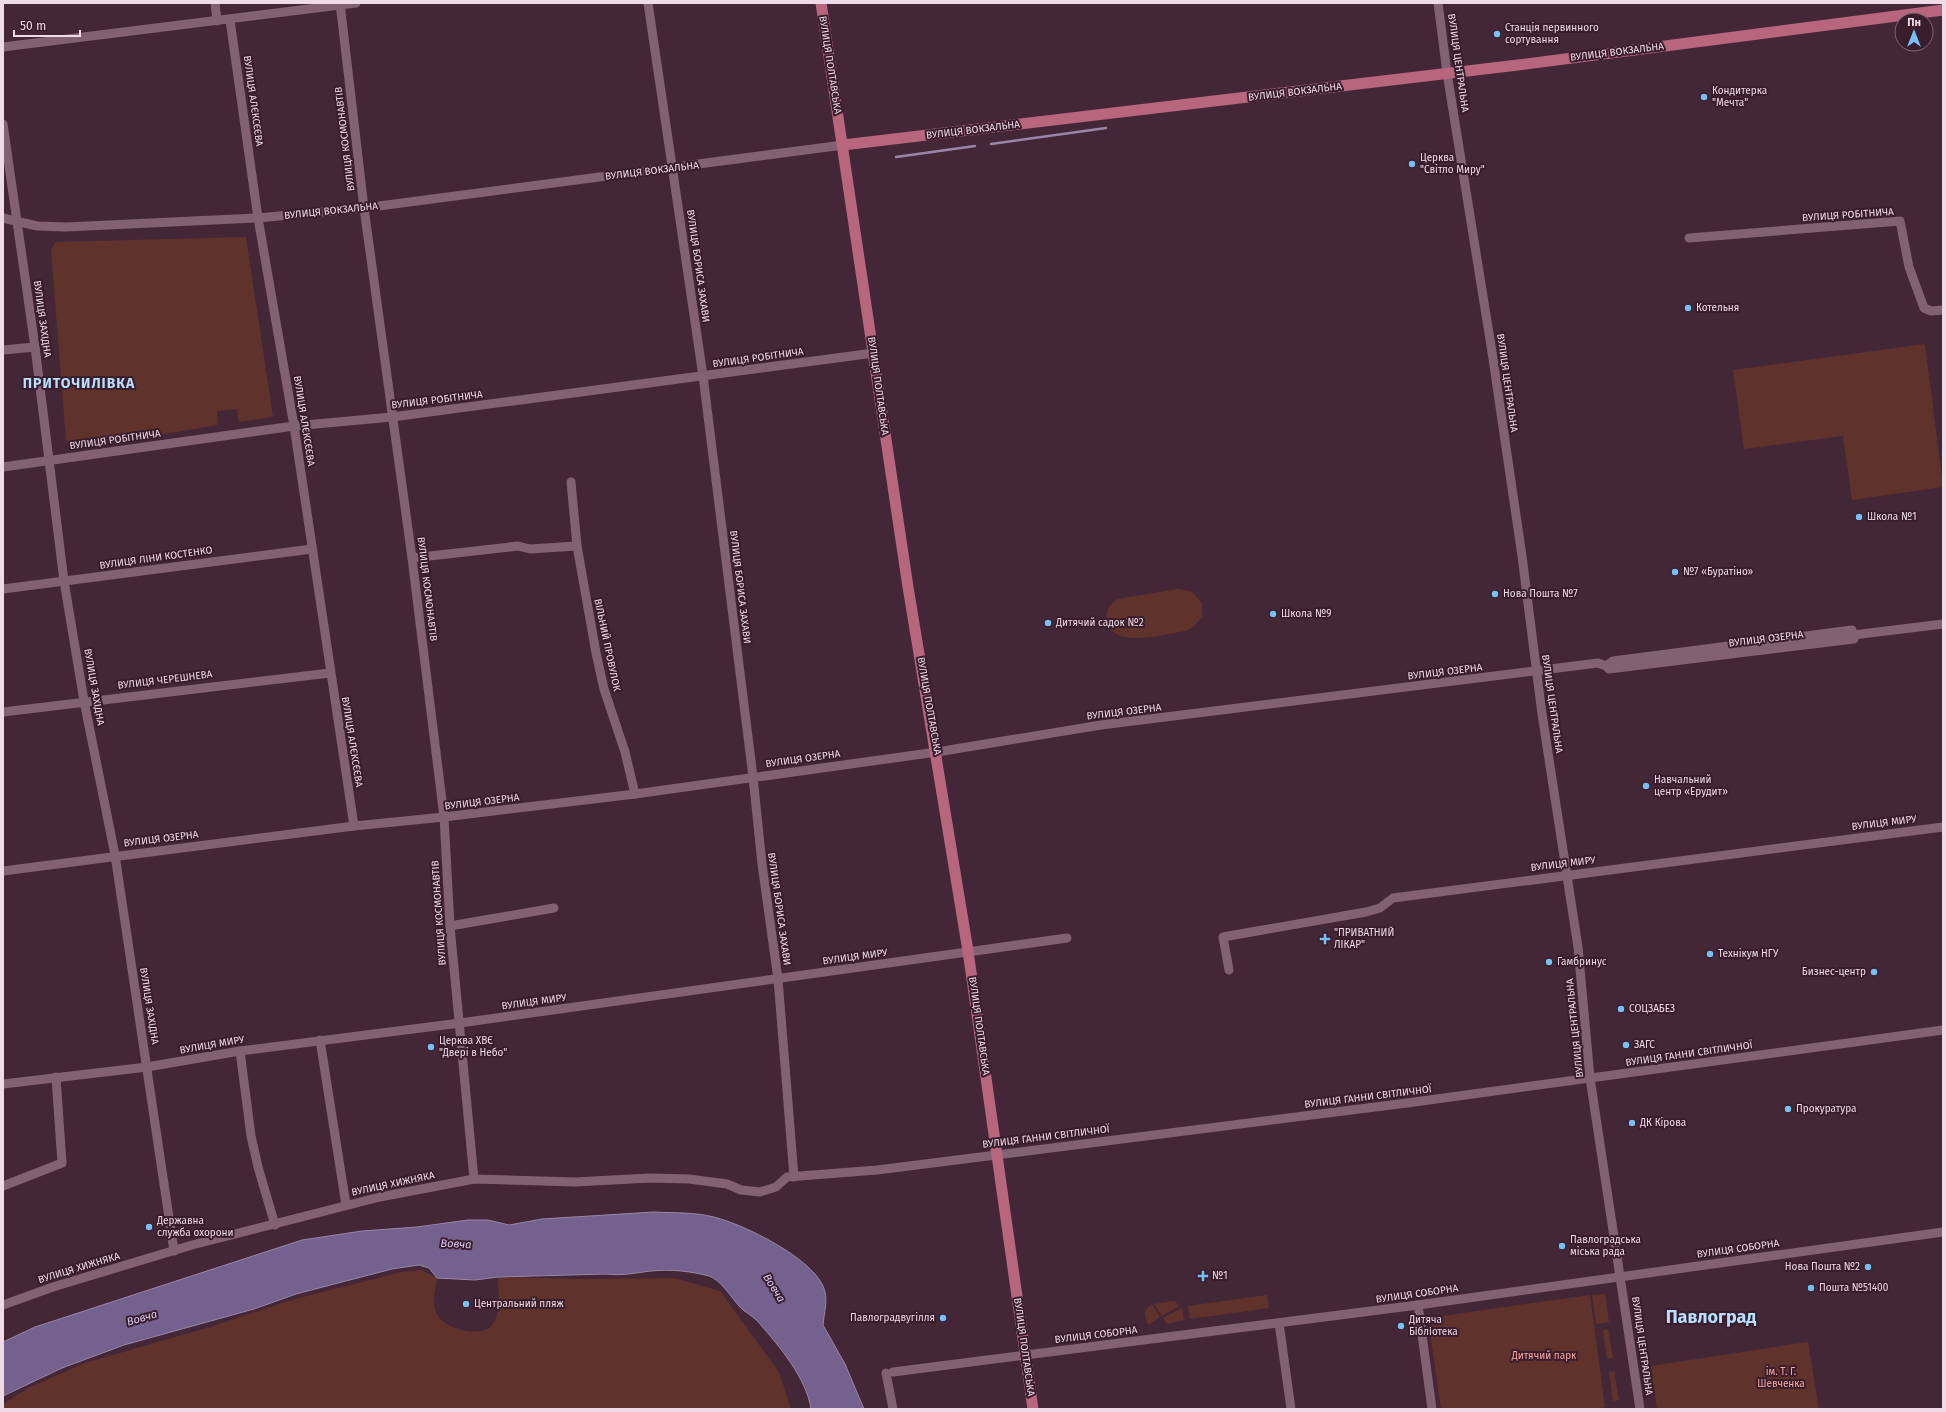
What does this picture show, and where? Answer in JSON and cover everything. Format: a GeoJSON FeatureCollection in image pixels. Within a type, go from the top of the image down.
{"type":"FeatureCollection","features":[{"type":"Feature","properties":{"kind":"main road","name":"ВУЛИЦЯ ПОЛТАВСЬКА"},"geometry":{"type":"LineString","coordinates":[[821,3],[908,587],[968,951],[1033,1409]]}},
{"type":"Feature","properties":{"kind":"main road","name":"ВУЛИЦЯ ВОКЗАЛЬНА"},"geometry":{"type":"LineString","coordinates":[[843,145],[1447,73],[1943,10]]}},
{"type":"Feature","properties":{"kind":"street"},"geometry":{"type":"LineString","coordinates":[[215,3],[218,21]]}},
{"type":"Feature","properties":{"kind":"street"},"geometry":{"type":"LineString","coordinates":[[3,47],[230,20],[356,3]]}},
{"type":"Feature","properties":{"kind":"street","name":"ВУЛИЦЯ БОРИСА ЗАХАВИ"},"geometry":{"type":"LineString","coordinates":[[648,3],[703,376],[753,777],[762,864],[778,979],[794,1176]]}},
{"type":"Feature","properties":{"kind":"street","name":"ВУЛИЦЯ ЦЕНТРАЛЬНА"},"geometry":{"type":"LineString","coordinates":[[1438,3],[1447,73],[1492,352],[1537,672],[1578,946],[1590,1078],[1640,1409]]}},
{"type":"Feature","properties":{"kind":"street","name":"ВУЛИЦЯ КОСМОНАВТІВ"},"geometry":{"type":"LineString","coordinates":[[340,4],[364,208],[412,558],[444,818],[450,926],[474,1179]]}},
{"type":"Feature","properties":{"kind":"street","name":"ВУЛИЦЯ АЛЄКСЄЄВА"},"geometry":{"type":"LineString","coordinates":[[230,20],[258,218],[294,426],[354,826]]}},
{"type":"Feature","properties":{"kind":"street","name":"ВУЛИЦЯ ЗАХІДНА"},"geometry":{"type":"LineString","coordinates":[[3,124],[35,347],[64,581],[84,701],[114,856],[174,1251]]}},
{"type":"Feature","properties":{"kind":"street","name":"ВУЛИЦЯ ВОКЗАЛЬНА"},"geometry":{"type":"LineString","coordinates":[[3,218],[18,222],[66,227],[258,218],[364,208],[843,145]]}},
{"type":"Feature","properties":{"kind":"street","name":"ВУЛИЦЯ РОБІТНИЧА"},"geometry":{"type":"LineString","coordinates":[[1689,238],[1900,221],[1909,267],[1924,308],[1932,311],[1943,310]]}},
{"type":"Feature","properties":{"kind":"street"},"geometry":{"type":"LineString","coordinates":[[3,350],[35,347]]}},
{"type":"Feature","properties":{"kind":"street","name":"ВУЛИЦЯ РОБІТНИЧА"},"geometry":{"type":"LineString","coordinates":[[3,467],[294,426],[392,417],[874,353]]}},
{"type":"Feature","properties":{"kind":"street","name":"ВІЛЬНИЙ ПРОВУЛОК"},"geometry":{"type":"LineString","coordinates":[[571,482],[577,546],[596,653],[604,688],[625,752],[635,794]]}},
{"type":"Feature","properties":{"kind":"street"},"geometry":{"type":"LineString","coordinates":[[412,558],[518,546],[530,548],[577,546]]}},
{"type":"Feature","properties":{"kind":"street","name":"ВУЛИЦЯ ЛІНИ КОСТЕНКО"},"geometry":{"type":"LineString","coordinates":[[3,589],[312,548]]}},
{"type":"Feature","properties":{"kind":"street","name":"ВУЛИЦЯ ОЗЕРНА"},"geometry":{"type":"LineString","coordinates":[[3,871],[354,826],[444,818],[635,794],[936,752],[1101,725],[1537,672],[1598,663],[1608,667],[1613,661],[1852,630],[1853,635],[1943,624]]}},
{"type":"Feature","properties":{"kind":"street","name":"ВУЛИЦЯ ЧЕРЕШНЕВА"},"geometry":{"type":"LineString","coordinates":[[3,712],[84,701],[330,673]]}},
{"type":"Feature","properties":{"kind":"street","name":"ВУЛИЦЯ МИРУ"},"geometry":{"type":"LineString","coordinates":[[1229,970],[1224,937],[1366,912],[1380,908],[1393,898],[1567,874],[1943,827]]}},
{"type":"Feature","properties":{"kind":"street"},"geometry":{"type":"LineString","coordinates":[[450,926],[554,908]]}},
{"type":"Feature","properties":{"kind":"street","name":"ВУЛИЦЯ МИРУ"},"geometry":{"type":"LineString","coordinates":[[3,1084],[147,1067],[240,1051],[460,1023],[1067,938]]}},
{"type":"Feature","properties":{"kind":"street","name":"ВУЛИЦЯ ГАННИ СВІТЛИЧНОЇ"},"geometry":{"type":"LineString","coordinates":[[794,1176],[877,1170],[1590,1078],[1943,1030]]}},
{"type":"Feature","properties":{"kind":"street"},"geometry":{"type":"LineString","coordinates":[[320,1040],[346,1205]]}},
{"type":"Feature","properties":{"kind":"street"},"geometry":{"type":"LineString","coordinates":[[240,1051],[251,1136],[275,1225]]}},
{"type":"Feature","properties":{"kind":"street"},"geometry":{"type":"LineString","coordinates":[[3,1186],[62,1163],[56,1077]]}},
{"type":"Feature","properties":{"kind":"street","name":"ВУЛИЦЯ ХИЖНЯКА"},"geometry":{"type":"LineString","coordinates":[[3,1305],[46,1290],[174,1251],[346,1205],[474,1179],[575,1182],[650,1178],[689,1179],[727,1184],[741,1190],[760,1192],[776,1187],[787,1177],[794,1176]]}},
{"type":"Feature","properties":{"kind":"street","name":"ВУЛИЦЯ СОБОРНА"},"geometry":{"type":"LineString","coordinates":[[893,1409],[890,1372],[1418,1306],[1621,1276],[1943,1232]]}},
{"type":"Feature","properties":{"kind":"street"},"geometry":{"type":"LineString","coordinates":[[1418,1306],[1432,1409]]}},
{"type":"Feature","properties":{"kind":"street"},"geometry":{"type":"LineString","coordinates":[[1279,1323],[1291,1409]]}},
{"type":"Feature","properties":{"kind":"green space"},"geometry":{"type":"Polygon","coordinates":[[[246,237],[273,417],[239,422],[237,409],[217,411],[218,425],[76,449],[66,440],[51,250],[56,242],[246,237]]]}},
{"type":"Feature","properties":{"kind":"green space"},"geometry":{"type":"Polygon","coordinates":[[[1925,344],[1943,487],[1852,500],[1843,436],[1744,449],[1733,370],[1925,344]]]}},
{"type":"Feature","properties":{"kind":"green space"},"geometry":{"type":"Polygon","coordinates":[[[1178,589],[1192,592],[1202,603],[1202,617],[1192,628],[1185,631],[1140,638],[1118,635],[1111,629],[1107,620],[1107,611],[1110,605],[1117,599],[1178,589]]]}},
{"type":"Feature","properties":{"kind":"green space"},"geometry":{"type":"Polygon","coordinates":[[[421,1270],[437,1278],[434,1302],[438,1316],[449,1325],[458,1329],[475,1332],[483,1331],[490,1327],[494,1322],[498,1311],[499,1300],[498,1277],[584,1279],[674,1278],[720,1291],[779,1372],[791,1409],[3,1409],[3,1404],[30,1387],[85,1363],[210,1327],[295,1299],[402,1272],[421,1270]]]}},
{"type":"Feature","properties":{"kind":"green space"},"geometry":{"type":"Polygon","coordinates":[[[1605,1294],[1609,1322],[1596,1324],[1592,1295],[1605,1294]]]}},
{"type":"Feature","properties":{"kind":"green space"},"geometry":{"type":"Polygon","coordinates":[[[1267,1295],[1269,1308],[1190,1319],[1188,1306],[1267,1295]]]}},
{"type":"Feature","properties":{"kind":"green space","name":"Дитячий парк"},"geometry":{"type":"Polygon","coordinates":[[[1590,1295],[1605,1407],[1594,1409],[1441,1409],[1428,1318],[1590,1295]]]}},
{"type":"Feature","properties":{"kind":"green space"},"geometry":{"type":"Polygon","coordinates":[[[1175,1301],[1179,1306],[1162,1316],[1154,1304],[1175,1301]]]}},
{"type":"Feature","properties":{"kind":"green space"},"geometry":{"type":"Polygon","coordinates":[[[1152,1304],[1160,1317],[1148,1325],[1145,1313],[1147,1308],[1152,1304]]]}},
{"type":"Feature","properties":{"kind":"green space"},"geometry":{"type":"Polygon","coordinates":[[[1182,1308],[1184,1320],[1167,1324],[1163,1318],[1182,1308]]]}},
{"type":"Feature","properties":{"kind":"green space"},"geometry":{"type":"Polygon","coordinates":[[[1608,1329],[1613,1358],[1607,1359],[1603,1330],[1608,1329]]]}},
{"type":"Feature","properties":{"kind":"green space","name":"ім. Т. Г. Шевченка"},"geometry":{"type":"Polygon","coordinates":[[[1808,1342],[1819,1409],[1657,1409],[1651,1366],[1808,1342]]]}},
{"type":"Feature","properties":{"kind":"green space"},"geometry":{"type":"Polygon","coordinates":[[[1614,1371],[1619,1400],[1613,1401],[1609,1372],[1614,1371]]]}},
{"type":"Feature","properties":{"kind":"water","name":"Вовча"},"geometry":{"type":"Polygon","coordinates":[[[653,1212],[699,1214],[727,1221],[759,1235],[805,1264],[816,1275],[823,1286],[826,1296],[826,1306],[823,1325],[845,1364],[864,1409],[811,1409],[804,1386],[791,1364],[775,1342],[758,1321],[741,1308],[718,1281],[709,1276],[665,1270],[612,1275],[498,1277],[475,1280],[437,1278],[429,1268],[419,1265],[392,1269],[296,1294],[254,1309],[124,1345],[62,1368],[3,1396],[3,1342],[35,1327],[302,1240],[362,1231],[417,1227],[468,1220],[488,1220],[509,1225],[542,1219],[653,1212]]]}},
{"type":"Feature","properties":{"kind":"waterway"},"geometry":{"type":"LineString","coordinates":[[991,144],[1106,128]]}},
{"type":"Feature","properties":{"kind":"waterway"},"geometry":{"type":"LineString","coordinates":[[896,157],[975,146]]}},
{"type":"Feature","properties":{"kind":"place","name":"Станція первинного сортування"},"geometry":{"type":"Point","coordinates":[1497,34]}},
{"type":"Feature","properties":{"kind":"place","name":"Кондитерка \"Мечта\""},"geometry":{"type":"Point","coordinates":[1704,97]}},
{"type":"Feature","properties":{"kind":"place","name":"Церква \"Світло Миру\""},"geometry":{"type":"Point","coordinates":[1412,164]}},
{"type":"Feature","properties":{"kind":"place","name":"Котельня"},"geometry":{"type":"Point","coordinates":[1688,308]}},
{"type":"Feature","properties":{"kind":"place","name":"Школа №1"},"geometry":{"type":"Point","coordinates":[1859,517]}},
{"type":"Feature","properties":{"kind":"place","name":"№7 «Буратіно»"},"geometry":{"type":"Point","coordinates":[1675,572]}},
{"type":"Feature","properties":{"kind":"place","name":"Нова Пошта №7"},"geometry":{"type":"Point","coordinates":[1495,594]}},
{"type":"Feature","properties":{"kind":"place","name":"Школа №9"},"geometry":{"type":"Point","coordinates":[1273,614]}},
{"type":"Feature","properties":{"kind":"place","name":"Дитячий садок №2"},"geometry":{"type":"Point","coordinates":[1048,623]}},
{"type":"Feature","properties":{"kind":"place","name":"Навчальний центр «Ерудит»"},"geometry":{"type":"Point","coordinates":[1646,786]}},
{"type":"Feature","properties":{"kind":"place","name":"\"ПРИВАТНИЙ ЛІКАР\""},"geometry":{"type":"Point","coordinates":[1325,939]}},
{"type":"Feature","properties":{"kind":"place","name":"Технікум НГУ"},"geometry":{"type":"Point","coordinates":[1710,954]}},
{"type":"Feature","properties":{"kind":"place","name":"Гамбринус"},"geometry":{"type":"Point","coordinates":[1549,962]}},
{"type":"Feature","properties":{"kind":"place","name":"Бизнес-центр"},"geometry":{"type":"Point","coordinates":[1874,972]}},
{"type":"Feature","properties":{"kind":"place","name":"СОЦЗАБЕЗ"},"geometry":{"type":"Point","coordinates":[1621,1009]}},
{"type":"Feature","properties":{"kind":"place","name":"ЗАГС"},"geometry":{"type":"Point","coordinates":[1626,1045]}},
{"type":"Feature","properties":{"kind":"place","name":"Церква ХВЄ \"Двері в Небо\""},"geometry":{"type":"Point","coordinates":[431,1047]}},
{"type":"Feature","properties":{"kind":"place","name":"Прокуратура"},"geometry":{"type":"Point","coordinates":[1788,1109]}},
{"type":"Feature","properties":{"kind":"place","name":"ДК Кірова"},"geometry":{"type":"Point","coordinates":[1632,1123]}},
{"type":"Feature","properties":{"kind":"place","name":"Державна служба охорони"},"geometry":{"type":"Point","coordinates":[149,1227]}},
{"type":"Feature","properties":{"kind":"place","name":"Павлоградська міська рада"},"geometry":{"type":"Point","coordinates":[1562,1246]}},
{"type":"Feature","properties":{"kind":"place","name":"Нова Пошта №2"},"geometry":{"type":"Point","coordinates":[1868,1267]}},
{"type":"Feature","properties":{"kind":"place","name":"№1"},"geometry":{"type":"Point","coordinates":[1203,1276]}},
{"type":"Feature","properties":{"kind":"place","name":"Пошта №51400"},"geometry":{"type":"Point","coordinates":[1811,1288]}},
{"type":"Feature","properties":{"kind":"place","name":"Центральний пляж"},"geometry":{"type":"Point","coordinates":[466,1304]}},
{"type":"Feature","properties":{"kind":"place","name":"Павлоградвугілля"},"geometry":{"type":"Point","coordinates":[943,1318]}},
{"type":"Feature","properties":{"kind":"place","name":"Дитяча Бiблiотека"},"geometry":{"type":"Point","coordinates":[1401,1326]}},
{"type":"Feature","properties":{"kind":"district","name":"ПРИТОЧИЛІВКА"},"geometry":{"type":"Point","coordinates":[79,383]}},
{"type":"Feature","properties":{"kind":"district","name":"Павлоград"},"geometry":{"type":"Point","coordinates":[1711,1317]}}]}
